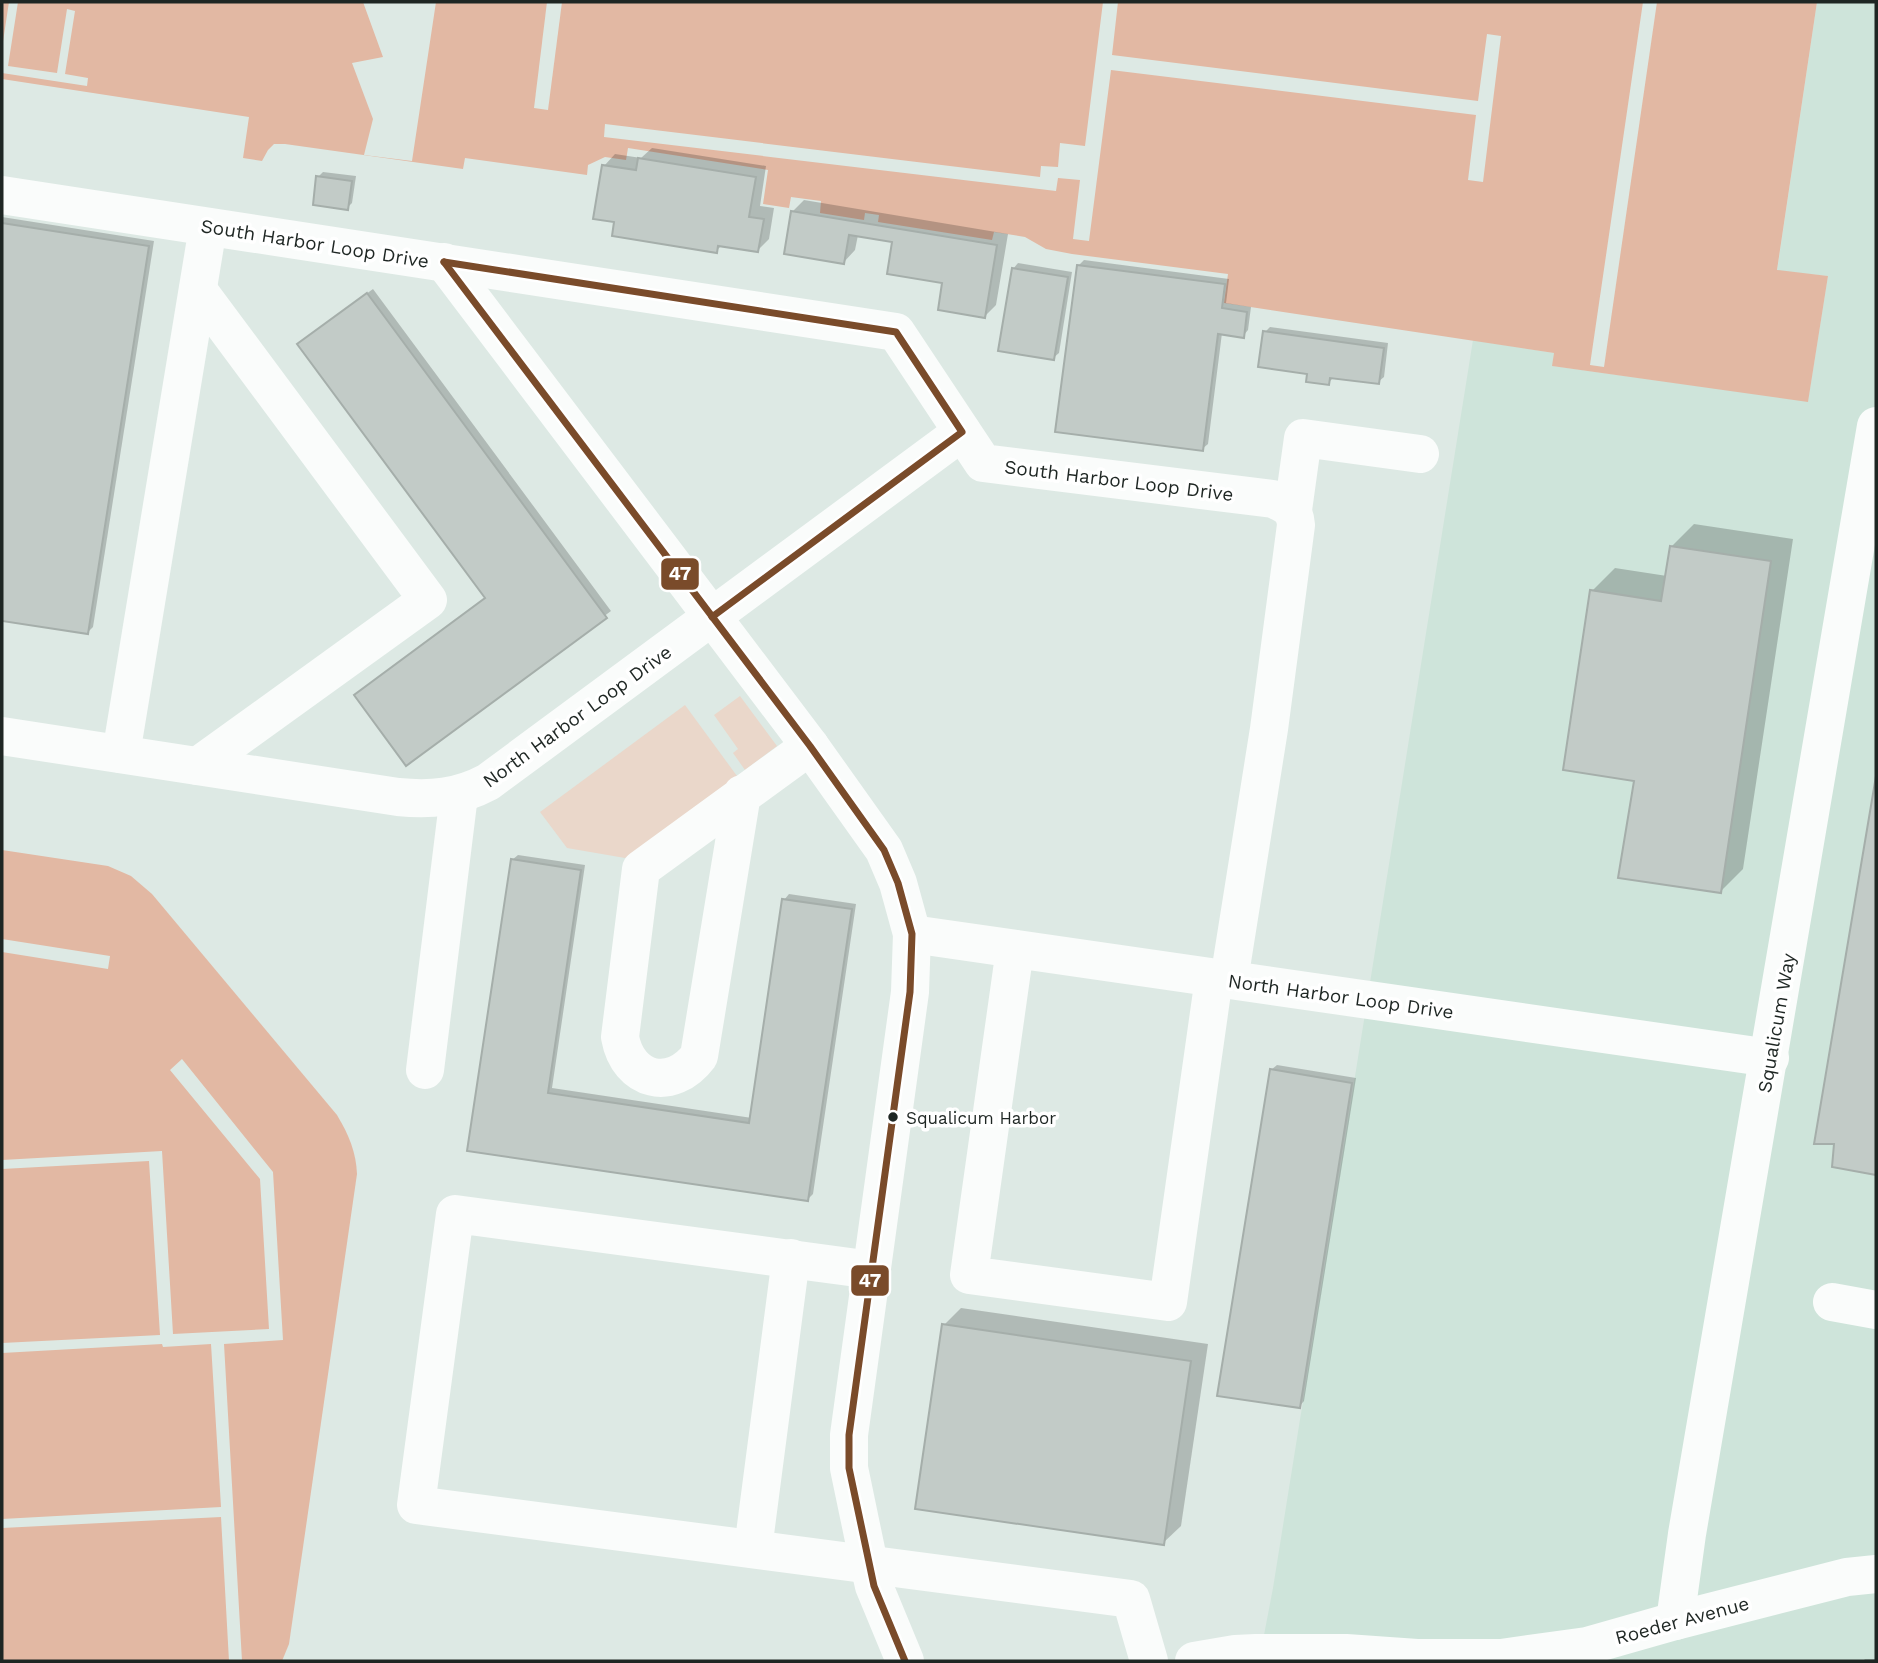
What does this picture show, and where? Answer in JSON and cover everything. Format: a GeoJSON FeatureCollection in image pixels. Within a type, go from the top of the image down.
{"type":"FeatureCollection","features":[{"type":"Feature","properties":{"kind":"street","name":"South Harbor Loop Drive"},"geometry":{"type":"LineString","coordinates":[[2,195],[896,332],[983,463],[1273,499],[1293,510]]}},
{"type":"Feature","properties":{"kind":"street"},"geometry":{"type":"LineString","coordinates":[[121,754],[208,227]]}},
{"type":"Feature","properties":{"kind":"street"},"geometry":{"type":"LineString","coordinates":[[443,262],[810,746],[884,850],[898,883],[912,934],[910,992],[849,1435],[849,1468],[874,1586],[905,1661]]}},
{"type":"Feature","properties":{"kind":"street"},"geometry":{"type":"LineString","coordinates":[[198,290],[428,600],[198,766]]}},
{"type":"Feature","properties":{"kind":"street","name":"Squalicum Way"},"geometry":{"type":"LineString","coordinates":[[1675,1621],[1689,1524],[1876,426]]}},
{"type":"Feature","properties":{"kind":"street","name":"North Harbor Loop Drive"},"geometry":{"type":"LineString","coordinates":[[2,736],[398,797],[424,799],[459,795],[488,782],[962,432]]}},
{"type":"Feature","properties":{"kind":"street"},"geometry":{"type":"LineString","coordinates":[[1015,949],[969,1275],[1168,1302],[1222,979],[1269,729],[1294,538],[1296,518],[1293,510],[1303,438],[1420,454]]}},
{"type":"Feature","properties":{"kind":"street"},"geometry":{"type":"LineString","coordinates":[[742,794],[699,1056],[691,1067],[679,1074],[666,1078],[652,1077],[639,1072],[629,1062],[622,1050],[620,1037],[641,869],[742,794],[810,746]]}},
{"type":"Feature","properties":{"kind":"street"},"geometry":{"type":"LineString","coordinates":[[425,1070],[459,795]]}},
{"type":"Feature","properties":{"kind":"street","name":"North Harbor Loop Drive"},"geometry":{"type":"LineString","coordinates":[[912,934],[1770,1058]]}},
{"type":"Feature","properties":{"kind":"street"},"geometry":{"type":"LineString","coordinates":[[872,1270],[455,1214],[416,1505],[1131,1599],[1149,1661]]}},
{"type":"Feature","properties":{"kind":"street"},"geometry":{"type":"LineString","coordinates":[[753,1549],[791,1258]]}},
{"type":"Feature","properties":{"kind":"street"},"geometry":{"type":"LineString","coordinates":[[1832,1302],[1876,1310]]}},
{"type":"Feature","properties":{"kind":"street","name":"Roeder Avenue"},"geometry":{"type":"LineString","coordinates":[[1194,1661],[1256,1653],[1501,1658],[1587,1646],[1847,1577],[1876,1574]]}},
{"type":"Feature","properties":{"kind":"shaded area"},"geometry":{"type":"Polygon","coordinates":[[[2,2],[1817,2],[1777,270],[1828,276],[1808,402],[1552,366],[1554,353],[1224,303],[1228,274],[1072,254],[1046,249],[1025,237],[994,232],[992,240],[878,222],[879,215],[865,213],[864,220],[820,213],[821,201],[791,197],[789,208],[763,204],[768,170],[628,148],[626,160],[605,157],[588,165],[587,175],[465,158],[463,169],[285,144],[274,144],[262,161],[243,158],[249,117],[2,79],[2,2]]]}},
{"type":"Feature","properties":{"kind":"shaded area"},"geometry":{"type":"Polygon","coordinates":[[[1817,2],[1876,2],[1876,1661],[1259,1661],[1273,1588],[1473,340],[1554,353],[1553,366],[1808,401],[1828,276],[1777,271],[1817,2]]]}},
{"type":"Feature","properties":{"kind":"shaded area"},"geometry":{"type":"Polygon","coordinates":[[[740,696],[777,746],[745,770],[733,753],[738,749],[714,715],[740,696]]]}},
{"type":"Feature","properties":{"kind":"shaded area"},"geometry":{"type":"Polygon","coordinates":[[[685,705],[737,776],[625,858],[567,848],[540,812],[685,705]]]}},
{"type":"Feature","properties":{"kind":"shaded area"},"geometry":{"type":"Polygon","coordinates":[[[2,850],[108,866],[131,876],[152,894],[337,1115],[351,1144],[357,1174],[289,1644],[282,1661],[2,1661],[2,850]]]}},
{"type":"Feature","properties":{"kind":"pier"},"geometry":{"type":"Polygon","coordinates":[[[9,2],[18,2],[8,66],[57,73],[67,9],[75,11],[65,74],[88,78],[87,86],[2,73],[2,48],[9,2]]]}},
{"type":"Feature","properties":{"kind":"pier"},"geometry":{"type":"Polygon","coordinates":[[[363,2],[436,2],[412,161],[364,155],[373,119],[352,63],[383,57],[363,2]]]}},
{"type":"Feature","properties":{"kind":"pier"},"geometry":{"type":"Polygon","coordinates":[[[547,2],[562,2],[548,110],[534,108],[547,2]]]}},
{"type":"Feature","properties":{"kind":"pier"},"geometry":{"type":"Polygon","coordinates":[[[1103,2],[1118,2],[1112,55],[1478,101],[1487,34],[1501,36],[1483,182],[1468,180],[1476,115],[1111,70],[1089,241],[1073,239],[1080,180],[1058,178],[1056,191],[604,137],[605,124],[1040,177],[1041,166],[1058,167],[1060,143],[1085,146],[1103,2]]]}},
{"type":"Feature","properties":{"kind":"pier"},"geometry":{"type":"Polygon","coordinates":[[[1643,2],[1657,2],[1604,367],[1590,365],[1643,2]]]}},
{"type":"Feature","properties":{"kind":"pier"},"geometry":{"type":"Polygon","coordinates":[[[2,939],[110,956],[108,969],[2,952],[2,939]]]}},
{"type":"Feature","properties":{"kind":"pier"},"geometry":{"type":"Polygon","coordinates":[[[182,1059],[273,1172],[283,1340],[224,1344],[242,1661],[229,1661],[221,1517],[2,1528],[2,1519],[221,1507],[211,1344],[163,1347],[162,1344],[2,1353],[2,1343],[160,1335],[149,1161],[2,1169],[2,1160],[162,1151],[173,1334],[269,1329],[260,1179],[170,1070],[182,1059]]]}},
{"type":"Feature","properties":{"kind":"building"},"geometry":{"type":"Polygon","coordinates":[[[638,158],[756,177],[749,217],[764,219],[758,252],[718,246],[717,253],[612,236],[614,222],[593,219],[602,165],[636,170],[638,158]]]}},
{"type":"Feature","properties":{"kind":"building"},"geometry":{"type":"Polygon","coordinates":[[[316,176],[352,181],[348,210],[313,205],[316,176]]]}},
{"type":"Feature","properties":{"kind":"building"},"geometry":{"type":"Polygon","coordinates":[[[791,211],[997,245],[985,318],[938,310],[942,283],[887,274],[892,242],[849,235],[844,264],[784,254],[791,211]]]}},
{"type":"Feature","properties":{"kind":"building"},"geometry":{"type":"Polygon","coordinates":[[[2,223],[149,246],[88,634],[2,621],[2,223]]]}},
{"type":"Feature","properties":{"kind":"building"},"geometry":{"type":"Polygon","coordinates":[[[1077,265],[1225,284],[1222,308],[1247,312],[1244,338],[1218,334],[1203,451],[1055,432],[1077,265]]]}},
{"type":"Feature","properties":{"kind":"building"},"geometry":{"type":"Polygon","coordinates":[[[1012,268],[1068,277],[1054,360],[998,351],[1012,268]]]}},
{"type":"Feature","properties":{"kind":"building"},"geometry":{"type":"Polygon","coordinates":[[[367,293],[607,618],[406,766],[354,695],[485,598],[297,344],[367,293]]]}},
{"type":"Feature","properties":{"kind":"building"},"geometry":{"type":"Polygon","coordinates":[[[1263,331],[1384,348],[1379,384],[1330,378],[1329,385],[1306,382],[1307,374],[1258,367],[1263,331]]]}},
{"type":"Feature","properties":{"kind":"building"},"geometry":{"type":"Polygon","coordinates":[[[1670,546],[1771,561],[1721,893],[1618,878],[1634,781],[1563,770],[1590,590],[1661,601],[1670,546]]]}},
{"type":"Feature","properties":{"kind":"building"},"geometry":{"type":"Polygon","coordinates":[[[1876,776],[1876,1175],[1832,1167],[1834,1144],[1814,1144],[1876,776]]]}},
{"type":"Feature","properties":{"kind":"building"},"geometry":{"type":"Polygon","coordinates":[[[511,859],[581,870],[548,1093],[749,1123],[782,899],[852,909],[808,1201],[467,1151],[511,859]]]}},
{"type":"Feature","properties":{"kind":"building"},"geometry":{"type":"Polygon","coordinates":[[[1270,1069],[1352,1083],[1300,1408],[1217,1396],[1270,1069]]]}},
{"type":"Feature","properties":{"kind":"building"},"geometry":{"type":"Polygon","coordinates":[[[942,1324],[1191,1361],[1164,1545],[915,1509],[942,1324]]]}},
{"type":"Feature","properties":{"kind":"transit line","name":"47"},"geometry":{"type":"LineString","coordinates":[[444,262],[810,746],[884,850],[898,883],[912,934],[910,992],[849,1435],[849,1468],[874,1586],[905,1661]]}},
{"type":"Feature","properties":{"kind":"transit line","name":"47"},"geometry":{"type":"LineString","coordinates":[[444,262],[896,332],[962,432],[712,617]]}},
{"type":"Feature","properties":{"kind":"place","name":"Squalicum Harbor"},"geometry":{"type":"Point","coordinates":[893,1117]}}]}
